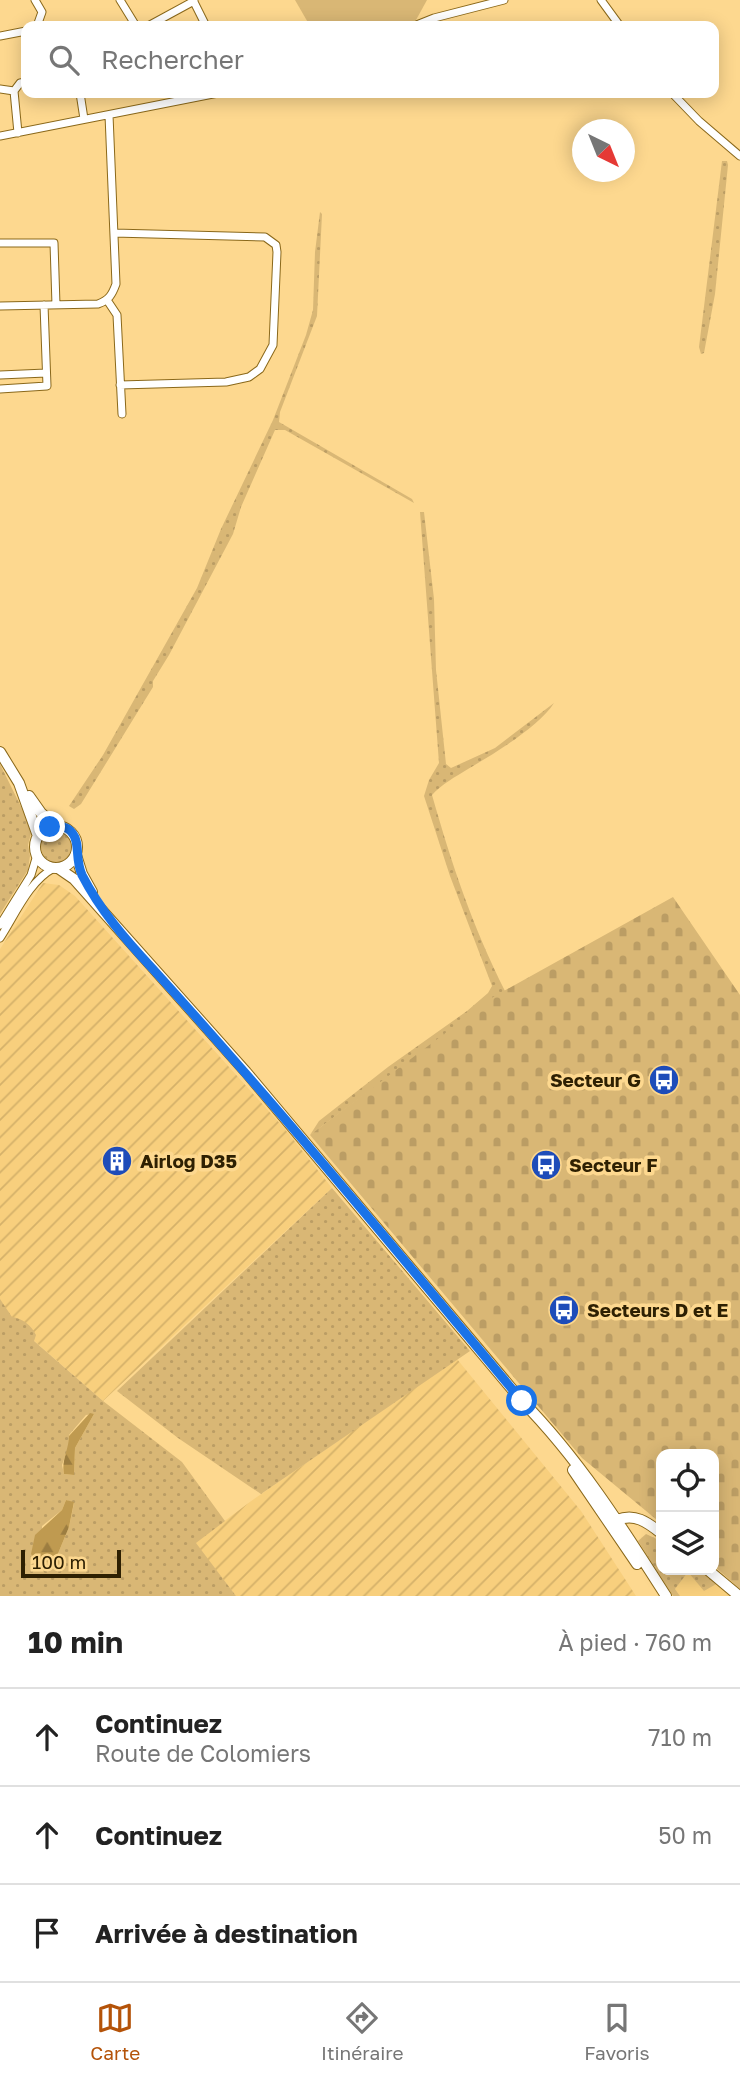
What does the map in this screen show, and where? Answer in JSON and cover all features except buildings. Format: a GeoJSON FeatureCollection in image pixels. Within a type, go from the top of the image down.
{"type":"FeatureCollection","features":[{"type":"Feature","properties":{"kind":"main road"},"geometry":{"type":"LineString","coordinates":[[0,752],[41,813],[55,825],[74,834],[78,848],[76,855],[71,862],[56,868]]}},
{"type":"Feature","properties":{"kind":"main road"},"geometry":{"type":"LineString","coordinates":[[19,783],[38,836]]}},
{"type":"Feature","properties":{"kind":"main road"},"geometry":{"type":"LineString","coordinates":[[55,825],[38,836],[37,855],[46,865],[74,879],[262,1091],[522,1401],[569,1453],[666,1596]]}},
{"type":"Feature","properties":{"kind":"main road"},"geometry":{"type":"LineString","coordinates":[[76,855],[82,874],[110,921]]}},
{"type":"Feature","properties":{"kind":"main road"},"geometry":{"type":"LineString","coordinates":[[618,1526],[635,1517],[656,1530]]}},
{"type":"Feature","properties":{"kind":"main road"},"geometry":{"type":"LineString","coordinates":[[618,1526],[658,1596]]}},
{"type":"Feature","properties":{"kind":"main road"},"geometry":{"type":"LineString","coordinates":[[714,1575],[738,1596]]}},
{"type":"Feature","properties":{"kind":"street"},"geometry":{"type":"LineString","coordinates":[[35,0],[42,12],[39,21]]}},
{"type":"Feature","properties":{"kind":"street"},"geometry":{"type":"LineString","coordinates":[[120,0],[132,21]]}},
{"type":"Feature","properties":{"kind":"street"},"geometry":{"type":"LineString","coordinates":[[426,21],[504,0]]}},
{"type":"Feature","properties":{"kind":"street"},"geometry":{"type":"LineString","coordinates":[[601,0],[616,21]]}},
{"type":"Feature","properties":{"kind":"street"},"geometry":{"type":"LineString","coordinates":[[157,21],[194,1],[204,21]]}},
{"type":"Feature","properties":{"kind":"street"},"geometry":{"type":"LineString","coordinates":[[0,36],[21,32]]}},
{"type":"Feature","properties":{"kind":"street"},"geometry":{"type":"LineString","coordinates":[[18,133],[14,91],[21,83]]}},
{"type":"Feature","properties":{"kind":"street"},"geometry":{"type":"LineString","coordinates":[[0,89],[14,91]]}},
{"type":"Feature","properties":{"kind":"street"},"geometry":{"type":"LineString","coordinates":[[81,98],[84,119]]}},
{"type":"Feature","properties":{"kind":"street"},"geometry":{"type":"LineString","coordinates":[[1,134],[18,133],[109,114],[170,98]]}},
{"type":"Feature","properties":{"kind":"street"},"geometry":{"type":"LineString","coordinates":[[677,98],[740,156]]}},
{"type":"Feature","properties":{"kind":"street"},"geometry":{"type":"LineString","coordinates":[[0,306],[98,304],[107,300],[116,284],[109,114]]}},
{"type":"Feature","properties":{"kind":"street"},"geometry":{"type":"LineString","coordinates":[[114,233],[265,237],[276,245],[277,252],[273,345],[260,369],[249,377],[226,382],[120,385]]}},
{"type":"Feature","properties":{"kind":"street"},"geometry":{"type":"LineString","coordinates":[[0,243],[54,243],[56,304]]}},
{"type":"Feature","properties":{"kind":"street"},"geometry":{"type":"LineString","coordinates":[[107,300],[117,315],[122,414]]}},
{"type":"Feature","properties":{"kind":"street"},"geometry":{"type":"LineString","coordinates":[[0,389],[47,386],[44,305]]}},
{"type":"Feature","properties":{"kind":"street"},"geometry":{"type":"LineString","coordinates":[[0,375],[46,373]]}},
{"type":"Feature","properties":{"kind":"street"},"geometry":{"type":"LineString","coordinates":[[0,925],[31,875],[37,855]]}},
{"type":"Feature","properties":{"kind":"street"},"geometry":{"type":"LineString","coordinates":[[0,938],[38,880],[56,868]]}},
{"type":"Feature","properties":{"kind":"shaded area"},"geometry":{"type":"Polygon","coordinates":[[[43,883],[59,885],[75,896],[284,1128],[332,1188],[103,1401],[0,1311],[0,949],[43,883]]]}},
{"type":"Feature","properties":{"kind":"shaded area"},"geometry":{"type":"Polygon","coordinates":[[[457,1359],[581,1511],[636,1596],[236,1596],[195,1543],[457,1359]]]}},
{"type":"Feature","properties":{"kind":"shaded area"},"geometry":{"type":"Polygon","coordinates":[[[686,1575],[696,1575],[718,1583],[732,1596],[680,1596],[675,1589],[686,1575]]]}},
{"type":"Feature","properties":{"kind":"green space"},"geometry":{"type":"Polygon","coordinates":[[[295,0],[427,0],[414,21],[307,21],[295,0]]]}},
{"type":"Feature","properties":{"kind":"green space"},"geometry":{"type":"Polygon","coordinates":[[[722,161],[727,161],[728,165],[715,294],[704,353],[701,354],[699,347],[722,161]]]}},
{"type":"Feature","properties":{"kind":"green space"},"geometry":{"type":"Polygon","coordinates":[[[320,212],[317,316],[280,412],[279,422],[412,499],[414,503],[285,430],[275,430],[241,507],[233,534],[153,681],[153,687],[81,804],[74,809],[69,806],[103,755],[197,588],[221,529],[273,420],[313,310],[315,252],[320,212]]]}},
{"type":"Feature","properties":{"kind":"green space"},"geometry":{"type":"Polygon","coordinates":[[[420,512],[424,512],[434,599],[436,670],[446,764],[451,768],[495,748],[554,703],[527,730],[432,795],[464,894],[482,942],[505,991],[310,1135],[319,1121],[388,1067],[467,1011],[488,993],[492,986],[450,876],[424,796],[439,763],[420,512]]]}},
{"type":"Feature","properties":{"kind":"green space"},"geometry":{"type":"Polygon","coordinates":[[[0,764],[32,829],[28,845],[28,870],[0,914],[0,764]]]}},
{"type":"Feature","properties":{"kind":"green space"},"geometry":{"type":"Polygon","coordinates":[[[56,832],[67,836],[71,847],[67,858],[56,862],[45,858],[41,847],[45,836],[56,832]]]}},
{"type":"Feature","properties":{"kind":"green space"},"geometry":{"type":"Polygon","coordinates":[[[673,897],[740,995],[740,1589],[719,1570],[719,1449],[656,1449],[656,1520],[582,1458],[310,1135],[493,997],[673,897]]]}},
{"type":"Feature","properties":{"kind":"green space"},"geometry":{"type":"Polygon","coordinates":[[[332,1188],[470,1351],[261,1494],[178,1438],[117,1391],[332,1188]]]}},
{"type":"Feature","properties":{"kind":"green space"},"geometry":{"type":"Polygon","coordinates":[[[0,1299],[12,1317],[23,1321],[32,1329],[36,1335],[34,1341],[103,1401],[182,1462],[225,1521],[196,1543],[236,1596],[0,1596],[0,1299]],[[94,1414],[86,1415],[69,1435],[69,1446],[62,1465],[64,1474],[74,1475],[75,1448],[94,1414]],[[66,1500],[62,1510],[42,1526],[42,1560],[62,1570],[64,1568],[57,1556],[69,1527],[74,1503],[66,1500]]]}},
{"type":"Feature","properties":{"kind":"green space"},"geometry":{"type":"Polygon","coordinates":[[[90,1413],[94,1414],[75,1448],[74,1475],[64,1474],[69,1436],[90,1413]]]}},
{"type":"Feature","properties":{"kind":"green space"},"geometry":{"type":"Polygon","coordinates":[[[66,1500],[74,1502],[69,1527],[57,1556],[63,1570],[42,1560],[35,1560],[31,1554],[35,1535],[62,1510],[66,1500]]]}},
{"type":"Feature","properties":{"kind":"green space"},"geometry":{"type":"Polygon","coordinates":[[[646,1534],[656,1539],[656,1569],[638,1541],[646,1534]]]}},
{"type":"Feature","properties":{"kind":"green space"},"geometry":{"type":"Polygon","coordinates":[[[660,1575],[686,1575],[675,1589],[680,1596],[673,1596],[660,1575]]]}},
{"type":"Feature","properties":{"kind":"green space"},"geometry":{"type":"Polygon","coordinates":[[[691,1575],[707,1575],[718,1583],[704,1591],[691,1575]]]}},
{"type":"Feature","properties":{"kind":"place","name":"Secteur G"},"geometry":{"type":"Point","coordinates":[664,1080]}},
{"type":"Feature","properties":{"kind":"place","name":"Airlog D35"},"geometry":{"type":"Point","coordinates":[117,1161]}},
{"type":"Feature","properties":{"kind":"place","name":"Secteur F"},"geometry":{"type":"Point","coordinates":[546,1165]}},
{"type":"Feature","properties":{"kind":"place","name":"Secteurs D et E"},"geometry":{"type":"Point","coordinates":[564,1310]}},
{"type":"Feature","properties":{"kind":"route"},"geometry":{"type":"LineString","coordinates":[[50,827],[62,826],[74,834],[78,848],[77,862],[110,921],[262,1091],[522,1401]]}}]}
